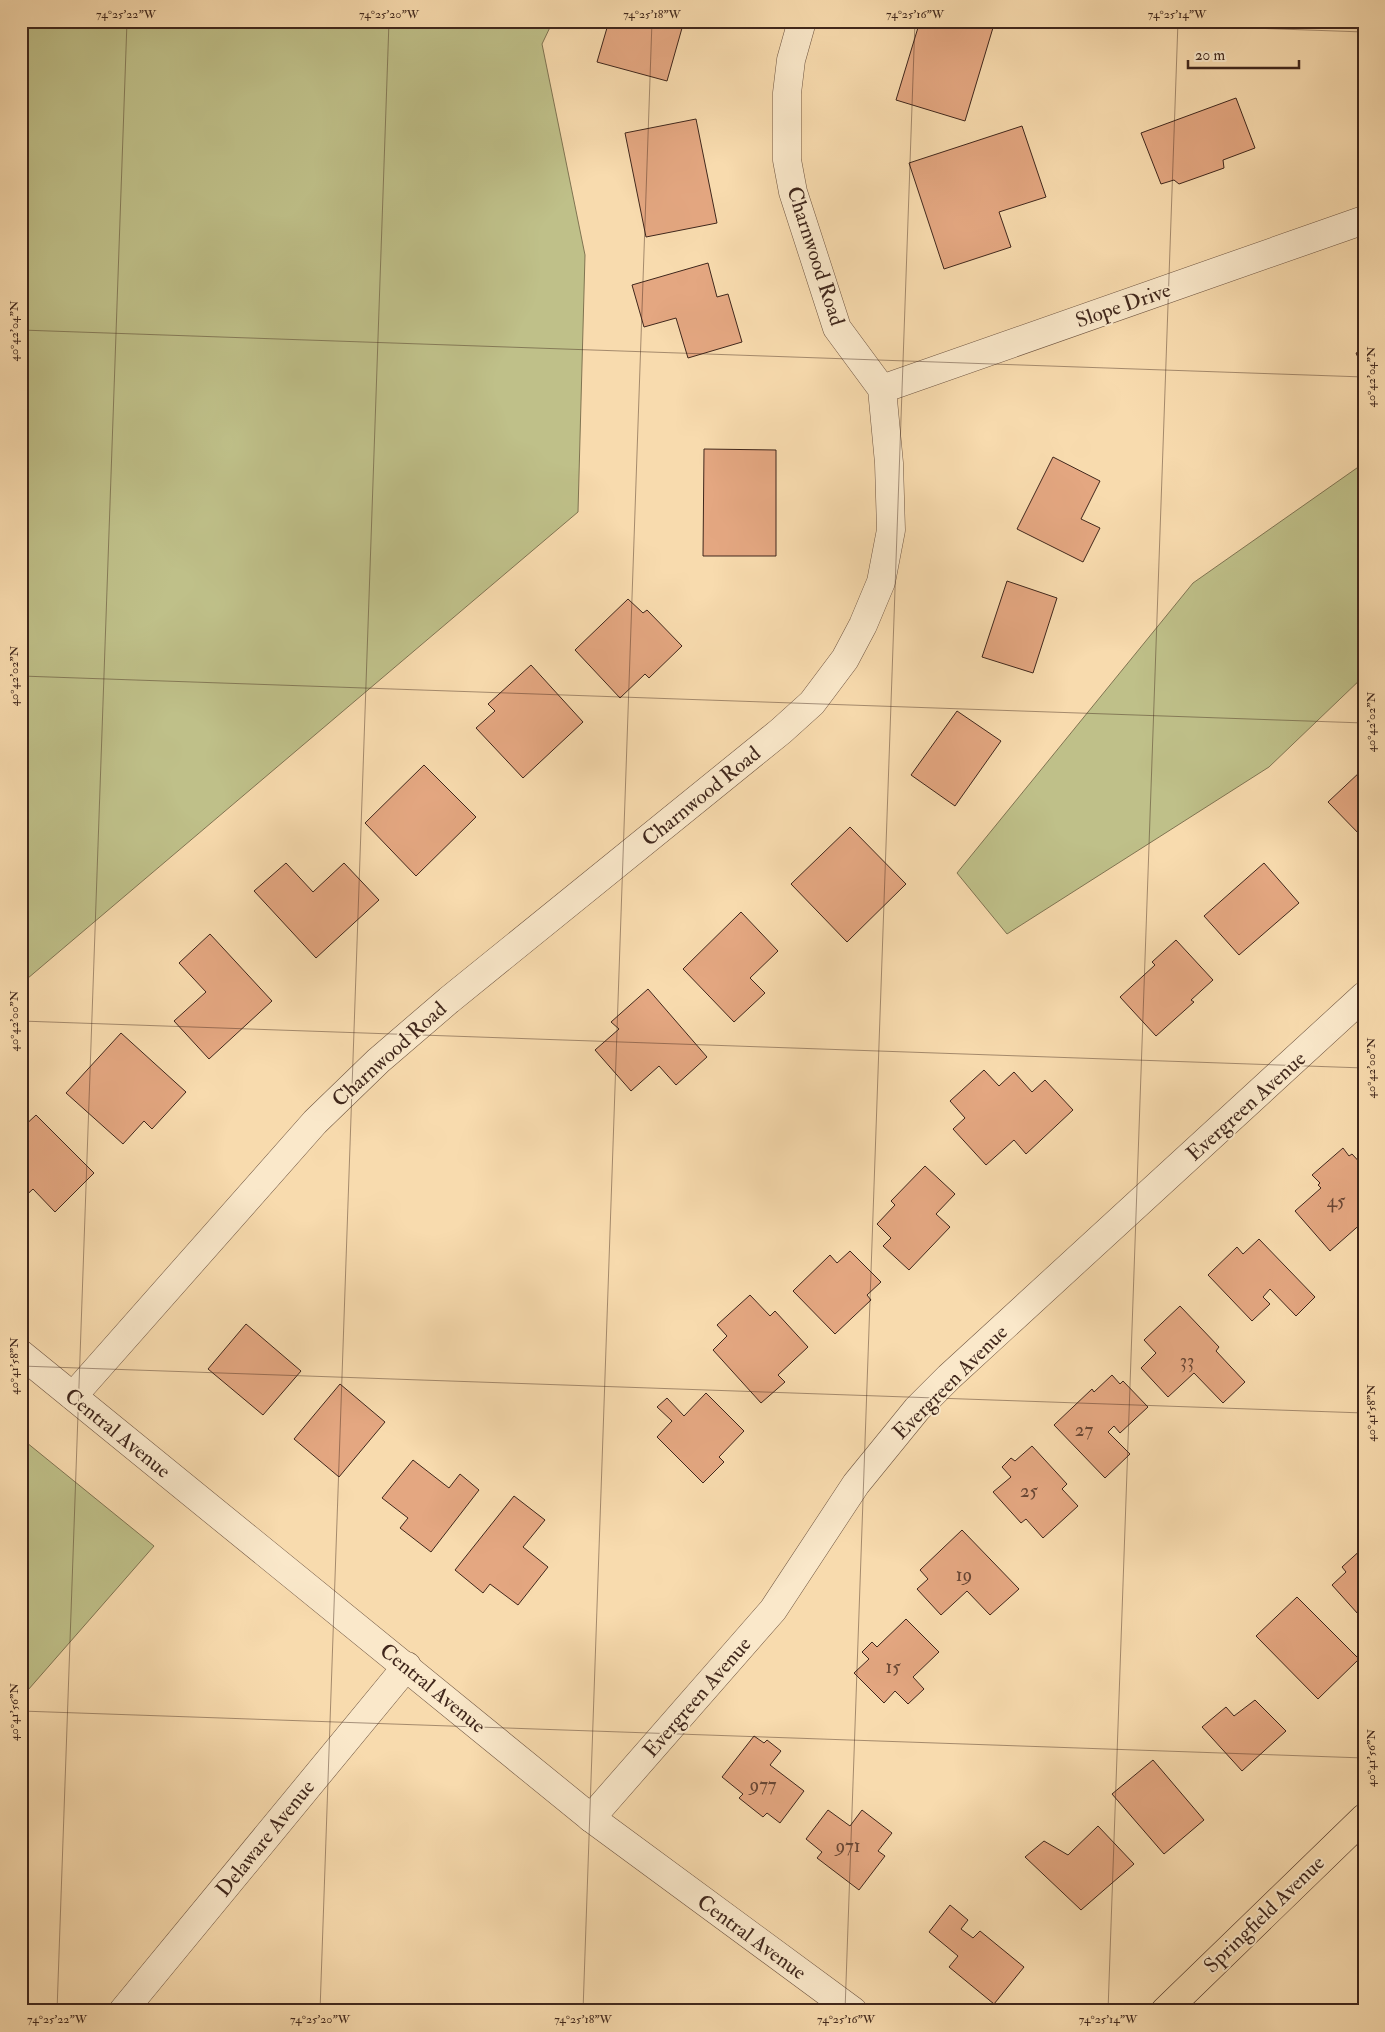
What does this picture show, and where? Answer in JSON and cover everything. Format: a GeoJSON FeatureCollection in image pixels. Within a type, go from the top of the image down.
{"type":"FeatureCollection","features":[{"type":"Feature","properties":{"kind":"main road","name":"Springfield Avenue"},"geometry":{"type":"LineString","coordinates":[[1164,2011],[1364,1818]]}},
{"type":"Feature","properties":{"kind":"street","name":"Charnwood Road"},"geometry":{"type":"LineString","coordinates":[[73,1396],[315,1122],[378,1061],[456,994],[781,731],[812,703],[845,659],[863,625],[881,582],[891,530],[888,463],[882,389],[837,328],[793,192],[786,143],[786,93],[791,60],[802,21]]}},
{"type":"Feature","properties":{"kind":"street","name":"Slope Drive"},"geometry":{"type":"LineString","coordinates":[[882,389],[1364,220]]}},
{"type":"Feature","properties":{"kind":"street","name":"Evergreen Avenue"},"geometry":{"type":"LineString","coordinates":[[590,1818],[773,1610],[856,1484],[918,1409],[949,1377],[1364,996]]}},
{"type":"Feature","properties":{"kind":"street","name":"Central Avenue"},"geometry":{"type":"LineString","coordinates":[[21,1354],[407,1666],[590,1818],[853,2011]]}},
{"type":"Feature","properties":{"kind":"street","name":"Delaware Avenue"},"geometry":{"type":"LineString","coordinates":[[123,2011],[407,1666]]}},
{"type":"Feature","properties":{"kind":"green space"},"geometry":{"type":"Polygon","coordinates":[[[21,21],[553,21],[542,44],[585,255],[578,512],[21,984],[21,21]]]}},
{"type":"Feature","properties":{"kind":"green space"},"geometry":{"type":"Polygon","coordinates":[[[1364,463],[1364,676],[1269,767],[1007,934],[957,873],[1193,583],[1364,463]]]}},
{"type":"Feature","properties":{"kind":"green space"},"geometry":{"type":"Polygon","coordinates":[[[21,1438],[154,1546],[21,1698],[21,1438]]]}},
{"type":"Feature","properties":{"kind":"building"},"geometry":{"type":"Polygon","coordinates":[[[609,21],[684,21],[667,81],[597,62],[609,21]]]}},
{"type":"Feature","properties":{"kind":"building"},"geometry":{"type":"Polygon","coordinates":[[[920,21],[995,21],[965,121],[896,100],[920,21]]]}},
{"type":"Feature","properties":{"kind":"building"},"geometry":{"type":"Polygon","coordinates":[[[1236,98],[1255,148],[1223,160],[1224,168],[1179,184],[1174,180],[1161,184],[1141,133],[1236,98]]]}},
{"type":"Feature","properties":{"kind":"building"},"geometry":{"type":"Polygon","coordinates":[[[696,119],[717,223],[646,237],[625,133],[696,119]]]}},
{"type":"Feature","properties":{"kind":"building"},"geometry":{"type":"Polygon","coordinates":[[[1022,126],[1046,197],[999,212],[1011,247],[944,269],[909,163],[1022,126]]]}},
{"type":"Feature","properties":{"kind":"building"},"geometry":{"type":"Polygon","coordinates":[[[708,263],[717,297],[728,294],[742,342],[688,358],[676,318],[644,327],[632,285],[708,263]]]}},
{"type":"Feature","properties":{"kind":"building"},"geometry":{"type":"Polygon","coordinates":[[[1364,350],[1364,371],[1356,353],[1364,350]]]}},
{"type":"Feature","properties":{"kind":"building"},"geometry":{"type":"Polygon","coordinates":[[[704,449],[776,450],[776,556],[703,556],[704,449]]]}},
{"type":"Feature","properties":{"kind":"building"},"geometry":{"type":"Polygon","coordinates":[[[1053,457],[1100,481],[1081,519],[1100,528],[1083,562],[1017,529],[1053,457]]]}},
{"type":"Feature","properties":{"kind":"building"},"geometry":{"type":"Polygon","coordinates":[[[1007,581],[1057,598],[1033,673],[982,657],[1007,581]]]}},
{"type":"Feature","properties":{"kind":"building"},"geometry":{"type":"Polygon","coordinates":[[[628,599],[643,613],[647,610],[682,646],[649,678],[645,674],[620,698],[575,650],[628,599]]]}},
{"type":"Feature","properties":{"kind":"building"},"geometry":{"type":"Polygon","coordinates":[[[531,665],[583,722],[523,778],[476,728],[495,711],[488,704],[531,665]]]}},
{"type":"Feature","properties":{"kind":"building"},"geometry":{"type":"Polygon","coordinates":[[[957,711],[1001,741],[955,806],[911,775],[957,711]]]}},
{"type":"Feature","properties":{"kind":"building"},"geometry":{"type":"Polygon","coordinates":[[[1364,762],[1364,835],[1362,837],[1328,802],[1361,771],[1358,767],[1364,762]]]}},
{"type":"Feature","properties":{"kind":"building"},"geometry":{"type":"Polygon","coordinates":[[[424,765],[476,817],[416,876],[365,823],[424,765]]]}},
{"type":"Feature","properties":{"kind":"building"},"geometry":{"type":"Polygon","coordinates":[[[850,827],[906,884],[847,942],[791,884],[850,827]]]}},
{"type":"Feature","properties":{"kind":"building"},"geometry":{"type":"Polygon","coordinates":[[[286,863],[313,892],[344,863],[379,900],[316,958],[254,891],[286,863]]]}},
{"type":"Feature","properties":{"kind":"building"},"geometry":{"type":"Polygon","coordinates":[[[1264,863],[1299,903],[1239,955],[1204,916],[1264,863]]]}},
{"type":"Feature","properties":{"kind":"building"},"geometry":{"type":"Polygon","coordinates":[[[741,912],[778,951],[750,978],[765,993],[734,1022],[683,969],[741,912]]]}},
{"type":"Feature","properties":{"kind":"building"},"geometry":{"type":"Polygon","coordinates":[[[210,934],[272,1001],[209,1059],[174,1021],[206,992],[179,963],[210,934]]]}},
{"type":"Feature","properties":{"kind":"building"},"geometry":{"type":"Polygon","coordinates":[[[1176,940],[1213,980],[1191,1000],[1194,1002],[1156,1036],[1120,997],[1155,965],[1152,962],[1176,940]]]}},
{"type":"Feature","properties":{"kind":"building"},"geometry":{"type":"Polygon","coordinates":[[[648,989],[707,1057],[676,1085],[659,1066],[631,1091],[595,1050],[619,1029],[611,1022],[648,989]]]}},
{"type":"Feature","properties":{"kind":"building"},"geometry":{"type":"Polygon","coordinates":[[[121,1033],[186,1092],[152,1129],[144,1121],[123,1144],[66,1093],[121,1033]]]}},
{"type":"Feature","properties":{"kind":"building"},"geometry":{"type":"Polygon","coordinates":[[[984,1070],[999,1086],[1014,1072],[1032,1092],[1045,1080],[1073,1110],[1026,1154],[1014,1140],[986,1165],[953,1129],[965,1118],[950,1101],[984,1070]]]}},
{"type":"Feature","properties":{"kind":"building"},"geometry":{"type":"Polygon","coordinates":[[[36,1115],[94,1173],[55,1212],[33,1189],[21,1200],[21,1129],[36,1115]]]}},
{"type":"Feature","properties":{"kind":"building"},"geometry":{"type":"Polygon","coordinates":[[[1343,1148],[1349,1156],[1352,1154],[1364,1167],[1364,1221],[1330,1251],[1295,1211],[1321,1188],[1318,1185],[1320,1183],[1312,1175],[1343,1148]]]}},
{"type":"Feature","properties":{"kind":"building"},"geometry":{"type":"Polygon","coordinates":[[[925,1166],[955,1194],[936,1214],[950,1227],[909,1270],[883,1246],[891,1238],[877,1224],[895,1205],[891,1201],[925,1166]]]}},
{"type":"Feature","properties":{"kind":"building"},"geometry":{"type":"Polygon","coordinates":[[[1259,1239],[1315,1297],[1296,1316],[1270,1289],[1263,1297],[1270,1304],[1252,1321],[1208,1275],[1237,1247],[1243,1254],[1259,1239]]]}},
{"type":"Feature","properties":{"kind":"building"},"geometry":{"type":"Polygon","coordinates":[[[850,1251],[881,1282],[867,1295],[871,1300],[835,1334],[793,1291],[830,1255],[837,1263],[850,1251]]]}},
{"type":"Feature","properties":{"kind":"building"},"geometry":{"type":"Polygon","coordinates":[[[750,1295],[770,1316],[775,1311],[808,1347],[778,1375],[785,1382],[761,1403],[713,1350],[727,1336],[717,1325],[750,1295]]]}},
{"type":"Feature","properties":{"kind":"building"},"geometry":{"type":"Polygon","coordinates":[[[1180,1306],[1219,1347],[1216,1351],[1245,1382],[1223,1403],[1194,1373],[1168,1397],[1141,1368],[1156,1353],[1144,1340],[1180,1306]]]}},
{"type":"Feature","properties":{"kind":"building"},"geometry":{"type":"Polygon","coordinates":[[[246,1324],[301,1371],[263,1415],[208,1369],[246,1324]]]}},
{"type":"Feature","properties":{"kind":"building"},"geometry":{"type":"Polygon","coordinates":[[[1112,1375],[1120,1384],[1123,1381],[1148,1407],[1120,1433],[1114,1426],[1108,1432],[1130,1454],[1105,1478],[1054,1425],[1092,1389],[1094,1392],[1112,1375]]]}},
{"type":"Feature","properties":{"kind":"building"},"geometry":{"type":"Polygon","coordinates":[[[340,1384],[385,1422],[339,1477],[294,1439],[340,1384]]]}},
{"type":"Feature","properties":{"kind":"building"},"geometry":{"type":"Polygon","coordinates":[[[706,1393],[744,1431],[719,1457],[724,1462],[703,1483],[657,1437],[672,1421],[657,1407],[667,1398],[684,1416],[706,1393]]]}},
{"type":"Feature","properties":{"kind":"building"},"geometry":{"type":"Polygon","coordinates":[[[1032,1446],[1067,1484],[1062,1489],[1078,1506],[1043,1538],[1026,1519],[1021,1523],[993,1492],[1011,1477],[1002,1467],[1011,1458],[1015,1461],[1032,1446]]]}},
{"type":"Feature","properties":{"kind":"building"},"geometry":{"type":"Polygon","coordinates":[[[413,1460],[449,1488],[460,1474],[479,1490],[431,1552],[400,1528],[408,1518],[382,1498],[413,1460]]]}},
{"type":"Feature","properties":{"kind":"building"},"geometry":{"type":"Polygon","coordinates":[[[514,1496],[545,1520],[523,1547],[548,1567],[518,1605],[490,1584],[483,1593],[455,1570],[514,1496]]]}},
{"type":"Feature","properties":{"kind":"building"},"geometry":{"type":"Polygon","coordinates":[[[962,1530],[1019,1589],[990,1615],[967,1591],[941,1615],[917,1589],[928,1579],[920,1570],[962,1530]]]}},
{"type":"Feature","properties":{"kind":"building"},"geometry":{"type":"Polygon","coordinates":[[[1364,1547],[1364,1609],[1358,1614],[1332,1585],[1346,1572],[1342,1567],[1364,1547]]]}},
{"type":"Feature","properties":{"kind":"building"},"geometry":{"type":"Polygon","coordinates":[[[1297,1597],[1359,1659],[1318,1699],[1256,1636],[1297,1597]]]}},
{"type":"Feature","properties":{"kind":"building"},"geometry":{"type":"Polygon","coordinates":[[[906,1619],[939,1652],[913,1677],[924,1689],[908,1704],[895,1691],[884,1703],[854,1673],[869,1659],[862,1652],[872,1642],[877,1647],[906,1619]]]}},
{"type":"Feature","properties":{"kind":"building"},"geometry":{"type":"Polygon","coordinates":[[[1255,1700],[1286,1731],[1242,1771],[1202,1727],[1226,1707],[1234,1716],[1255,1700]]]}},
{"type":"Feature","properties":{"kind":"building"},"geometry":{"type":"Polygon","coordinates":[[[754,1736],[764,1743],[767,1740],[781,1751],[770,1765],[804,1791],[780,1823],[767,1813],[763,1817],[739,1798],[743,1794],[722,1777],[754,1736]]]}},
{"type":"Feature","properties":{"kind":"building"},"geometry":{"type":"Polygon","coordinates":[[[1153,1760],[1204,1820],[1164,1854],[1112,1794],[1153,1760]]]}},
{"type":"Feature","properties":{"kind":"building"},"geometry":{"type":"Polygon","coordinates":[[[828,1810],[850,1826],[862,1810],[892,1833],[878,1851],[885,1856],[859,1890],[817,1858],[822,1852],[806,1839],[828,1810]]]}},
{"type":"Feature","properties":{"kind":"building"},"geometry":{"type":"Polygon","coordinates":[[[1098,1826],[1134,1864],[1081,1910],[1025,1857],[1044,1841],[1068,1855],[1098,1826]]]}},
{"type":"Feature","properties":{"kind":"building"},"geometry":{"type":"Polygon","coordinates":[[[950,1905],[968,1920],[961,1929],[973,1938],[980,1931],[1024,1967],[994,2004],[949,1967],[958,1956],[929,1932],[950,1905]]]}}]}
